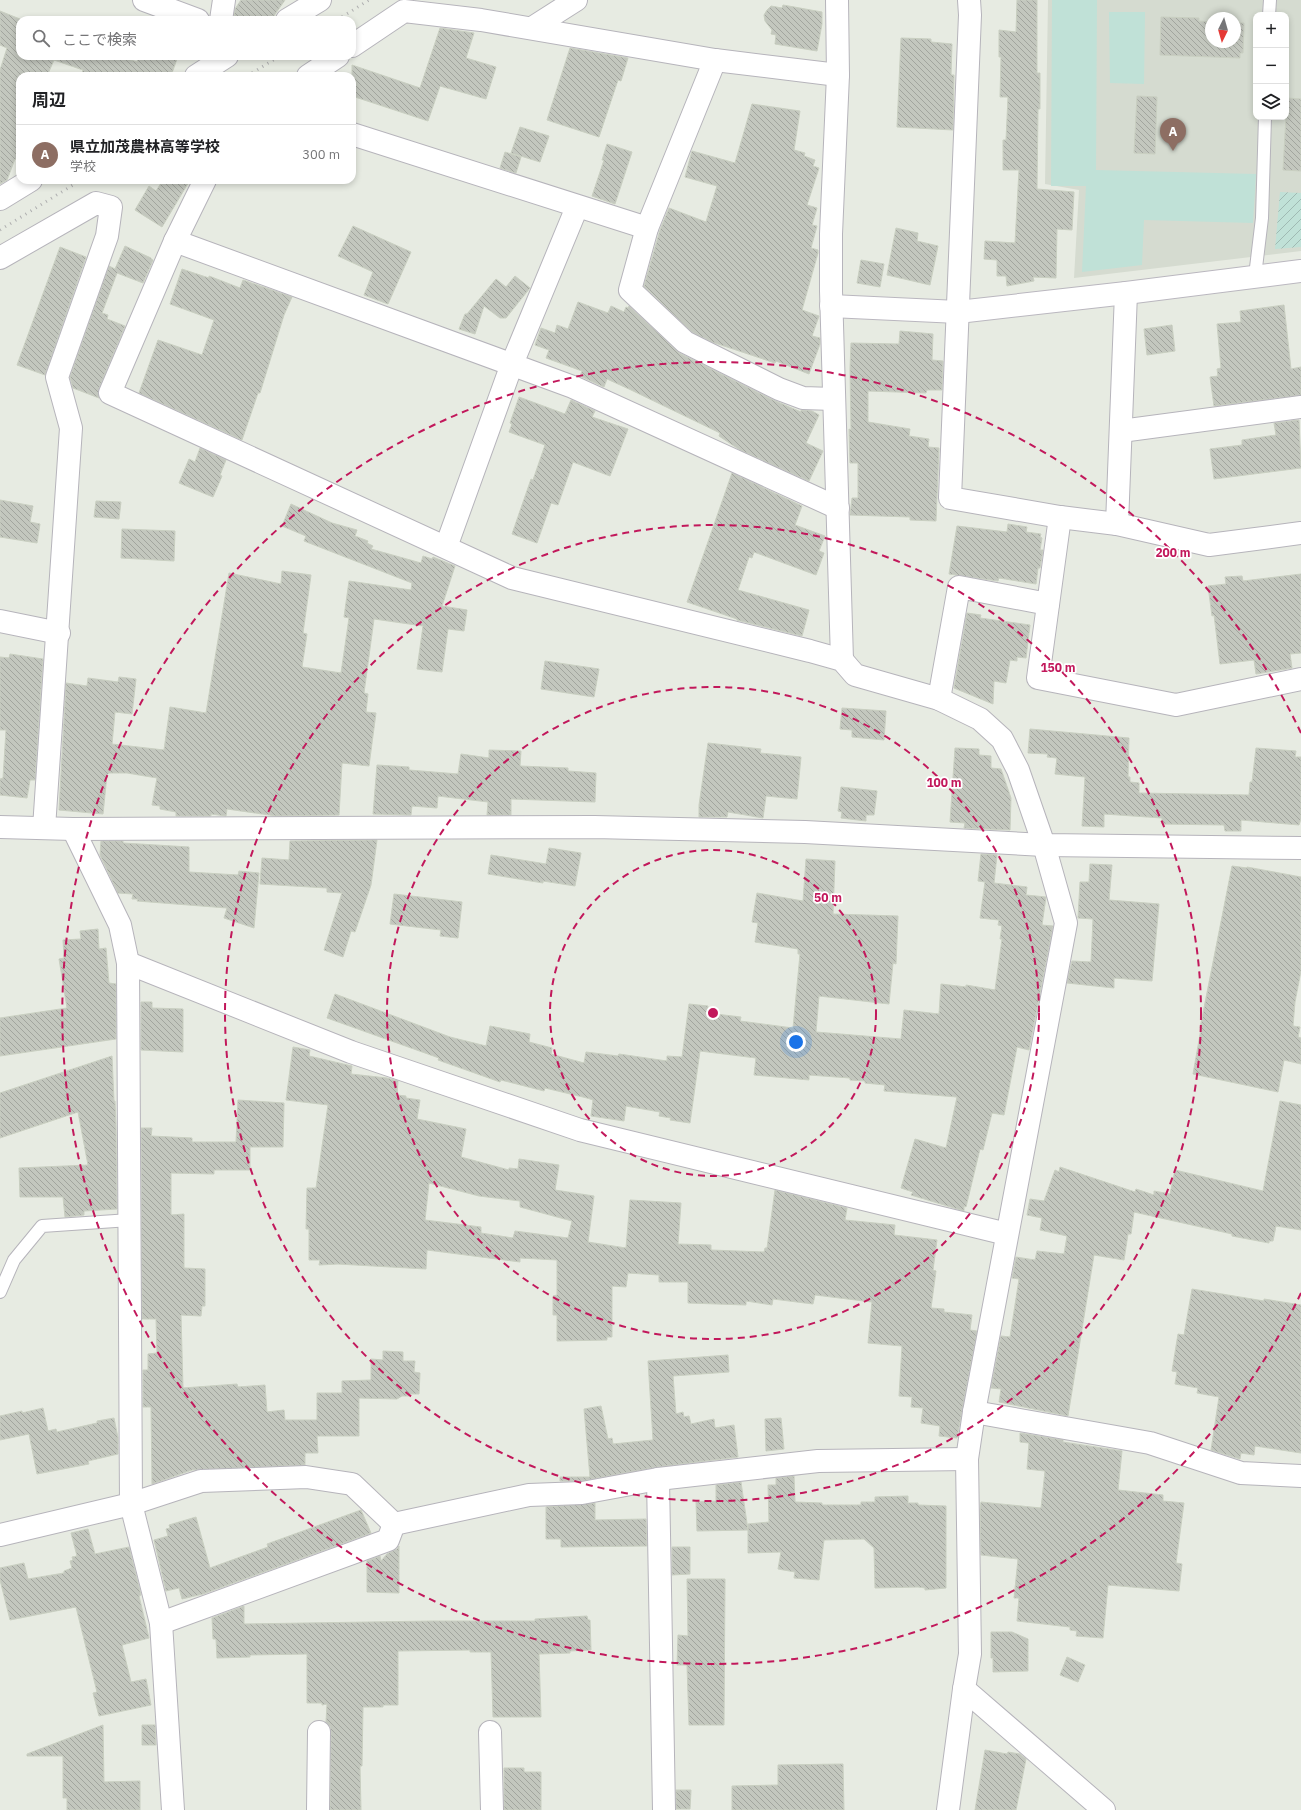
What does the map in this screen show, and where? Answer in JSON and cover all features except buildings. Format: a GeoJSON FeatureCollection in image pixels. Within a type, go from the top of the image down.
{"type":"FeatureCollection","features":[{"type":"Feature","properties":{"kind":"street"},"geometry":{"type":"LineString","coordinates":[[144,0],[187,16]]}},
{"type":"Feature","properties":{"kind":"street"},"geometry":{"type":"LineString","coordinates":[[222,16],[224,0]]}},
{"type":"Feature","properties":{"kind":"street"},"geometry":{"type":"LineString","coordinates":[[294,16],[320,0]]}},
{"type":"Feature","properties":{"kind":"street"},"geometry":{"type":"LineString","coordinates":[[356,43],[404,11],[424,0]]}},
{"type":"Feature","properties":{"kind":"street"},"geometry":{"type":"LineString","coordinates":[[532,28],[576,0]]}},
{"type":"Feature","properties":{"kind":"street"},"geometry":{"type":"LineString","coordinates":[[837,0],[838,75],[831,234],[831,306],[842,660]]}},
{"type":"Feature","properties":{"kind":"street"},"geometry":{"type":"LineString","coordinates":[[969,0],[970,15],[950,498],[1060,517],[1117,524],[1209,545],[1301,533]]}},
{"type":"Feature","properties":{"kind":"street"},"geometry":{"type":"LineString","coordinates":[[404,11],[481,20],[532,28],[715,60],[838,75]]}},
{"type":"Feature","properties":{"kind":"street"},"geometry":{"type":"LineString","coordinates":[[314,72],[332,60]]}},
{"type":"Feature","properties":{"kind":"street"},"geometry":{"type":"LineString","coordinates":[[715,60],[647,228],[630,290],[685,342],[779,389],[803,398],[833,400]]}},
{"type":"Feature","properties":{"kind":"street"},"geometry":{"type":"LineString","coordinates":[[356,135],[577,207],[647,228]]}},
{"type":"Feature","properties":{"kind":"street"},"geometry":{"type":"LineString","coordinates":[[0,199],[24,184]]}},
{"type":"Feature","properties":{"kind":"street"},"geometry":{"type":"LineString","coordinates":[[203,184],[175,241],[110,394],[512,578],[810,650],[842,660],[855,676],[939,699],[980,719],[1002,739],[1018,770],[1044,845],[1066,923],[974,1412],[967,1459],[970,1654],[948,1810]]}},
{"type":"Feature","properties":{"kind":"street"},"geometry":{"type":"LineString","coordinates":[[0,258],[96,203],[111,207],[107,236],[56,377],[71,428],[44,828]]}},
{"type":"Feature","properties":{"kind":"street"},"geometry":{"type":"LineString","coordinates":[[446,547],[512,364],[577,207]]}},
{"type":"Feature","properties":{"kind":"street"},"geometry":{"type":"LineString","coordinates":[[175,241],[573,387],[838,508]]}},
{"type":"Feature","properties":{"kind":"street"},"geometry":{"type":"LineString","coordinates":[[831,306],[958,312],[1301,271]]}},
{"type":"Feature","properties":{"kind":"street"},"geometry":{"type":"LineString","coordinates":[[1117,524],[1126,293]]}},
{"type":"Feature","properties":{"kind":"street"},"geometry":{"type":"LineString","coordinates":[[1121,431],[1301,407]]}},
{"type":"Feature","properties":{"kind":"street"},"geometry":{"type":"LineString","coordinates":[[1060,517],[1038,678],[1176,705],[1301,679]]}},
{"type":"Feature","properties":{"kind":"street"},"geometry":{"type":"LineString","coordinates":[[939,699],[959,587],[1048,604]]}},
{"type":"Feature","properties":{"kind":"street"},"geometry":{"type":"LineString","coordinates":[[0,621],[58,633]]}},
{"type":"Feature","properties":{"kind":"street"},"geometry":{"type":"LineString","coordinates":[[0,827],[73,829],[594,827],[805,832],[1044,845],[1301,848]]}},
{"type":"Feature","properties":{"kind":"street"},"geometry":{"type":"LineString","coordinates":[[73,829],[120,925],[128,963],[131,1504],[161,1623],[173,1810]]}},
{"type":"Feature","properties":{"kind":"street"},"geometry":{"type":"LineString","coordinates":[[128,963],[351,1052],[580,1130],[1007,1234]]}},
{"type":"Feature","properties":{"kind":"street"},"geometry":{"type":"LineString","coordinates":[[974,1412],[1150,1443],[1241,1473],[1301,1476]]}},
{"type":"Feature","properties":{"kind":"street"},"geometry":{"type":"LineString","coordinates":[[394,1524],[529,1495],[582,1493],[658,1479],[818,1462],[967,1459]]}},
{"type":"Feature","properties":{"kind":"street"},"geometry":{"type":"LineString","coordinates":[[0,1535],[131,1504],[200,1482],[306,1477],[352,1484],[394,1524]]}},
{"type":"Feature","properties":{"kind":"street"},"geometry":{"type":"LineString","coordinates":[[658,1479],[664,1810]]}},
{"type":"Feature","properties":{"kind":"street"},"geometry":{"type":"LineString","coordinates":[[161,1623],[388,1540],[394,1524]]}},
{"type":"Feature","properties":{"kind":"street"},"geometry":{"type":"LineString","coordinates":[[964,1689],[1104,1810]]}},
{"type":"Feature","properties":{"kind":"street"},"geometry":{"type":"LineString","coordinates":[[318,1810],[319,1732]]}},
{"type":"Feature","properties":{"kind":"street"},"geometry":{"type":"LineString","coordinates":[[490,1732],[492,1810]]}},
{"type":"Feature","properties":{"kind":"lane"},"geometry":{"type":"LineString","coordinates":[[1269,12],[1270,0]]}},
{"type":"Feature","properties":{"kind":"lane"},"geometry":{"type":"LineString","coordinates":[[1255,276],[1262,218],[1265,120]]}},
{"type":"Feature","properties":{"kind":"lane"},"geometry":{"type":"LineString","coordinates":[[0,1292],[14,1260],[42,1226],[130,1220]]}},
{"type":"Feature","properties":{"kind":"shaded area"},"geometry":{"type":"Polygon","coordinates":[[[1048,0],[1301,0],[1301,251],[1074,278],[1079,190],[1045,184],[1048,0]]]}},
{"type":"Feature","properties":{"kind":"shaded area"},"geometry":{"type":"Polygon","coordinates":[[[1052,0],[1097,0],[1096,170],[1256,174],[1253,223],[1144,220],[1142,265],[1082,272],[1086,186],[1051,186],[1052,0]]]}},
{"type":"Feature","properties":{"kind":"shaded area"},"geometry":{"type":"Polygon","coordinates":[[[1109,12],[1145,12],[1144,84],[1110,83],[1109,12]]]}},
{"type":"Feature","properties":{"kind":"shaded area"},"geometry":{"type":"Polygon","coordinates":[[[1280,192],[1301,193],[1301,247],[1275,249],[1280,192]]]}},
{"type":"Feature","properties":{"kind":"railway"},"geometry":{"type":"LineString","coordinates":[[343,16],[369,0]]}},
{"type":"Feature","properties":{"kind":"railway"},"geometry":{"type":"LineString","coordinates":[[254,72],[273,60]]}},
{"type":"Feature","properties":{"kind":"railway"},"geometry":{"type":"LineString","coordinates":[[0,230],[75,184]]}},
{"type":"Feature","properties":{"kind":"place","name":"県立加茂農林高等学校"},"geometry":{"type":"Point","coordinates":[1173,151]}}]}
